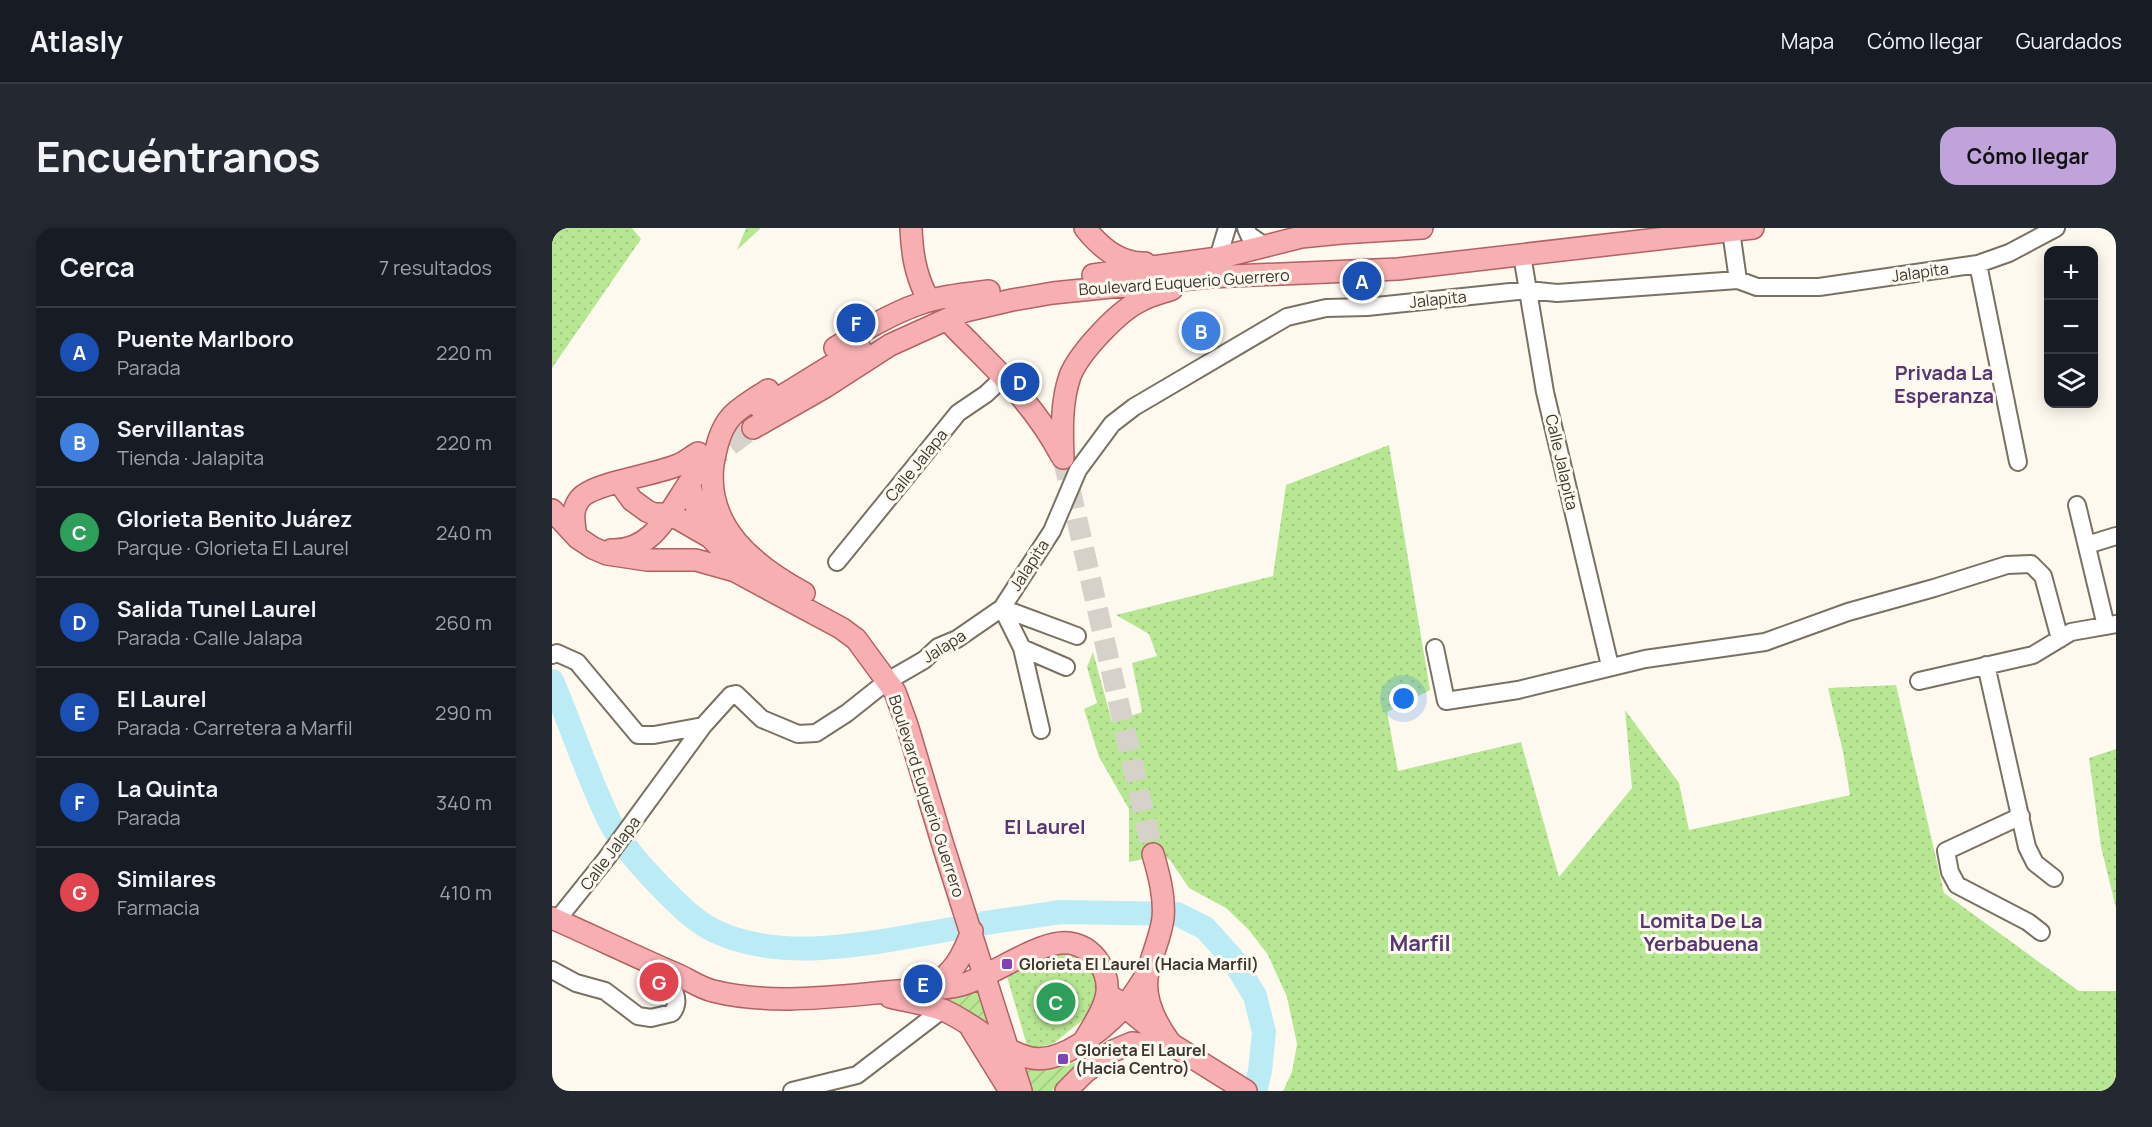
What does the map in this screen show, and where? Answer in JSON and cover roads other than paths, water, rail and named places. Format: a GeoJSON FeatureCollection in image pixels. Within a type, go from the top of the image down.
{"type":"FeatureCollection","features":[{"type":"Feature","properties":{"kind":"main road"},"geometry":{"type":"LineString","coordinates":[[911,228],[914,261],[926,295]]}},
{"type":"Feature","properties":{"kind":"main road"},"geometry":{"type":"LineString","coordinates":[[1085,228],[1098,243],[1125,260],[1138,264],[1184,263],[1214,268]]}},
{"type":"Feature","properties":{"kind":"main road"},"geometry":{"type":"LineString","coordinates":[[954,327],[1024,398],[1041,420],[1063,458],[1063,406],[1071,374],[1100,334],[1119,314],[1141,300],[1214,268],[1266,247],[1300,237],[1341,232],[1422,228]]}},
{"type":"Feature","properties":{"kind":"main road","name":"Boulevard Euquerio Guerrero"},"geometry":{"type":"LineString","coordinates":[[1184,263],[989,291],[917,319],[851,353],[749,423],[825,387],[890,345],[965,311],[1053,293],[1214,268],[1388,270],[1753,228]]}},
{"type":"Feature","properties":{"kind":"main road"},"geometry":{"type":"LineString","coordinates":[[891,684],[863,636],[847,620],[792,586],[750,556],[735,540],[723,524],[716,509],[712,483],[715,455],[720,435],[731,417],[846,342],[893,315],[919,304],[944,297],[989,291]]}},
{"type":"Feature","properties":{"kind":"main road"},"geometry":{"type":"LineString","coordinates":[[552,510],[584,542],[621,550],[631,548],[643,543],[670,514],[701,459],[591,490],[577,501],[573,512],[584,542]]}},
{"type":"Feature","properties":{"kind":"main road"},"geometry":{"type":"LineString","coordinates":[[619,482],[632,500],[647,511],[654,514],[670,514],[710,537],[749,578]]}},
{"type":"Feature","properties":{"kind":"main road"},"geometry":{"type":"LineString","coordinates":[[689,483],[698,513],[710,537]]}},
{"type":"Feature","properties":{"kind":"main road","name":"Boulevard Euquerio Guerrero"},"geometry":{"type":"LineString","coordinates":[[584,542],[607,554],[630,559],[696,560],[735,571],[841,628],[856,639],[891,684],[907,725],[986,976]]}},
{"type":"Feature","properties":{"kind":"main road"},"geometry":{"type":"LineString","coordinates":[[1153,855],[1162,896],[1163,918],[1146,988],[1159,1028],[1171,1044]]}},
{"type":"Feature","properties":{"kind":"main road"},"geometry":{"type":"LineString","coordinates":[[555,919],[711,990],[740,996],[821,998],[960,985],[986,976],[1040,948],[1059,942],[1075,944],[1090,952],[1100,963],[1106,979],[1107,993],[1084,1041]]}},
{"type":"Feature","properties":{"kind":"main road"},"geometry":{"type":"LineString","coordinates":[[930,988],[944,979],[956,966],[972,931]]}},
{"type":"Feature","properties":{"kind":"main road"},"geometry":{"type":"LineString","coordinates":[[872,993],[942,1010],[968,1023],[1008,1049],[1028,1058],[1056,1058],[1084,1041],[1125,1006],[1148,973]]}},
{"type":"Feature","properties":{"kind":"main road"},"geometry":{"type":"LineString","coordinates":[[986,976],[1021,1091]]}},
{"type":"Feature","properties":{"kind":"main road"},"geometry":{"type":"LineString","coordinates":[[1107,993],[1171,1044],[1240,1087]]}},
{"type":"Feature","properties":{"kind":"main road"},"geometry":{"type":"LineString","coordinates":[[968,1023],[1010,1091]]}},
{"type":"Feature","properties":{"kind":"main road"},"geometry":{"type":"LineString","coordinates":[[1066,1091],[1084,1073],[1113,1051],[1132,1042],[1146,1045],[1171,1044]]}},
{"type":"Feature","properties":{"kind":"street"},"geometry":{"type":"LineString","coordinates":[[1214,268],[1227,228]]}},
{"type":"Feature","properties":{"kind":"street"},"geometry":{"type":"LineString","coordinates":[[1246,228],[1249,235],[1266,247]]}},
{"type":"Feature","properties":{"kind":"street","name":"Jalapita"},"geometry":{"type":"LineString","coordinates":[[1041,730],[1022,648],[1002,608],[1052,531],[1078,470],[1112,424],[1134,406],[1287,318],[1326,308],[1367,307],[1528,290],[1557,293],[1738,280],[1757,287],[1819,287],[1978,264],[2009,253],[2056,228]]}},
{"type":"Feature","properties":{"kind":"street"},"geometry":{"type":"LineString","coordinates":[[1731,231],[1738,280]]}},
{"type":"Feature","properties":{"kind":"street","name":"Calle Jalapita"},"geometry":{"type":"LineString","coordinates":[[1522,255],[1545,392],[1611,666]]}},
{"type":"Feature","properties":{"kind":"street"},"geometry":{"type":"LineString","coordinates":[[1978,264],[2018,462]]}},
{"type":"Feature","properties":{"kind":"street","name":"Calle Jalapa"},"geometry":{"type":"LineString","coordinates":[[837,562],[958,413],[986,394],[1003,378]]}},
{"type":"Feature","properties":{"kind":"street"},"geometry":{"type":"LineString","coordinates":[[1919,681],[2033,655],[2065,635],[2111,625],[2077,505]]}},
{"type":"Feature","properties":{"kind":"street"},"geometry":{"type":"LineString","coordinates":[[2087,544],[2116,536]]}},
{"type":"Feature","properties":{"kind":"street"},"geometry":{"type":"LineString","coordinates":[[1434,648],[1446,701],[1518,690],[1611,666],[1765,642],[1848,612],[2007,565],[2031,564],[2043,576],[2065,635]]}},
{"type":"Feature","properties":{"kind":"street"},"geometry":{"type":"LineString","coordinates":[[1002,608],[1077,636]]}},
{"type":"Feature","properties":{"kind":"street","name":"Jalapa"},"geometry":{"type":"LineString","coordinates":[[703,726],[731,695],[736,694],[762,719],[798,734],[816,733],[891,684],[938,647],[957,639],[1002,608]]}},
{"type":"Feature","properties":{"kind":"street"},"geometry":{"type":"LineString","coordinates":[[1022,648],[1066,667]]}},
{"type":"Feature","properties":{"kind":"street"},"geometry":{"type":"LineString","coordinates":[[555,654],[577,663],[638,735],[654,735],[703,726]]}},
{"type":"Feature","properties":{"kind":"street"},"geometry":{"type":"LineString","coordinates":[[1986,665],[2027,847],[2035,863],[2054,878]]}},
{"type":"Feature","properties":{"kind":"street","name":"Calle Jalapa"},"geometry":{"type":"LineString","coordinates":[[555,919],[606,859],[703,726]]}},
{"type":"Feature","properties":{"kind":"street"},"geometry":{"type":"LineString","coordinates":[[2021,816],[1946,851],[1950,872],[1957,885],[2028,922],[2041,932]]}},
{"type":"Feature","properties":{"kind":"street"},"geometry":{"type":"LineString","coordinates":[[552,970],[576,983],[605,991],[638,1016],[651,1018],[672,1013],[677,1007],[677,996],[656,966]]}},
{"type":"Feature","properties":{"kind":"street"},"geometry":{"type":"LineString","coordinates":[[792,1091],[857,1075],[942,1010]]}},
{"type":"Feature","properties":{"kind":"waterway"},"geometry":{"type":"LineString","coordinates":[[552,681],[594,786],[619,838],[652,878],[694,918],[710,929],[746,942],[805,949],[865,944],[952,929]]}},
{"type":"Feature","properties":{"kind":"waterway"},"geometry":{"type":"LineString","coordinates":[[985,923],[1061,912],[1177,914],[1205,928],[1232,958],[1255,996],[1264,1032],[1260,1071],[1255,1091]]}},
{"type":"Feature","properties":{"kind":"tunnel"},"geometry":{"type":"LineString","coordinates":[[705,464],[753,428]]}},
{"type":"Feature","properties":{"kind":"tunnel"},"geometry":{"type":"LineString","coordinates":[[1063,458],[1153,854]]}},
{"type":"Feature","properties":{"kind":"place","name":"Puente Marlboro"},"geometry":{"type":"Point","coordinates":[1362,281]}},
{"type":"Feature","properties":{"kind":"place","name":"La Quinta"},"geometry":{"type":"Point","coordinates":[856,323]}},
{"type":"Feature","properties":{"kind":"place","name":"Servillantas"},"geometry":{"type":"Point","coordinates":[1201,331]}},
{"type":"Feature","properties":{"kind":"place","name":"Salida Tunel Laurel"},"geometry":{"type":"Point","coordinates":[1020,382]}},
{"type":"Feature","properties":{"kind":"place","name":"Glorieta El Laurel (Hacia Marfil)"},"geometry":{"type":"Point","coordinates":[1007,964]}},
{"type":"Feature","properties":{"kind":"place","name":"Similares"},"geometry":{"type":"Point","coordinates":[659,982]}},
{"type":"Feature","properties":{"kind":"place","name":"El Laurel"},"geometry":{"type":"Point","coordinates":[923,984]}},
{"type":"Feature","properties":{"kind":"place","name":"Glorieta Benito Juárez"},"geometry":{"type":"Point","coordinates":[1056,1002]}},
{"type":"Feature","properties":{"kind":"place","name":"Glorieta El Laurel (Hacia Centro)"},"geometry":{"type":"Point","coordinates":[1063,1059]}},
{"type":"Feature","properties":{"kind":"district","name":"Privada La Esperanza"},"geometry":{"type":"Point","coordinates":[1944,384]}},
{"type":"Feature","properties":{"kind":"district","name":"El Laurel"},"geometry":{"type":"Point","coordinates":[1045,826]}},
{"type":"Feature","properties":{"kind":"district","name":"Lomita De La Yerbabuena"},"geometry":{"type":"Point","coordinates":[1701,932]}},
{"type":"Feature","properties":{"kind":"district","name":"Marfil"},"geometry":{"type":"Point","coordinates":[1420,943]}}]}
